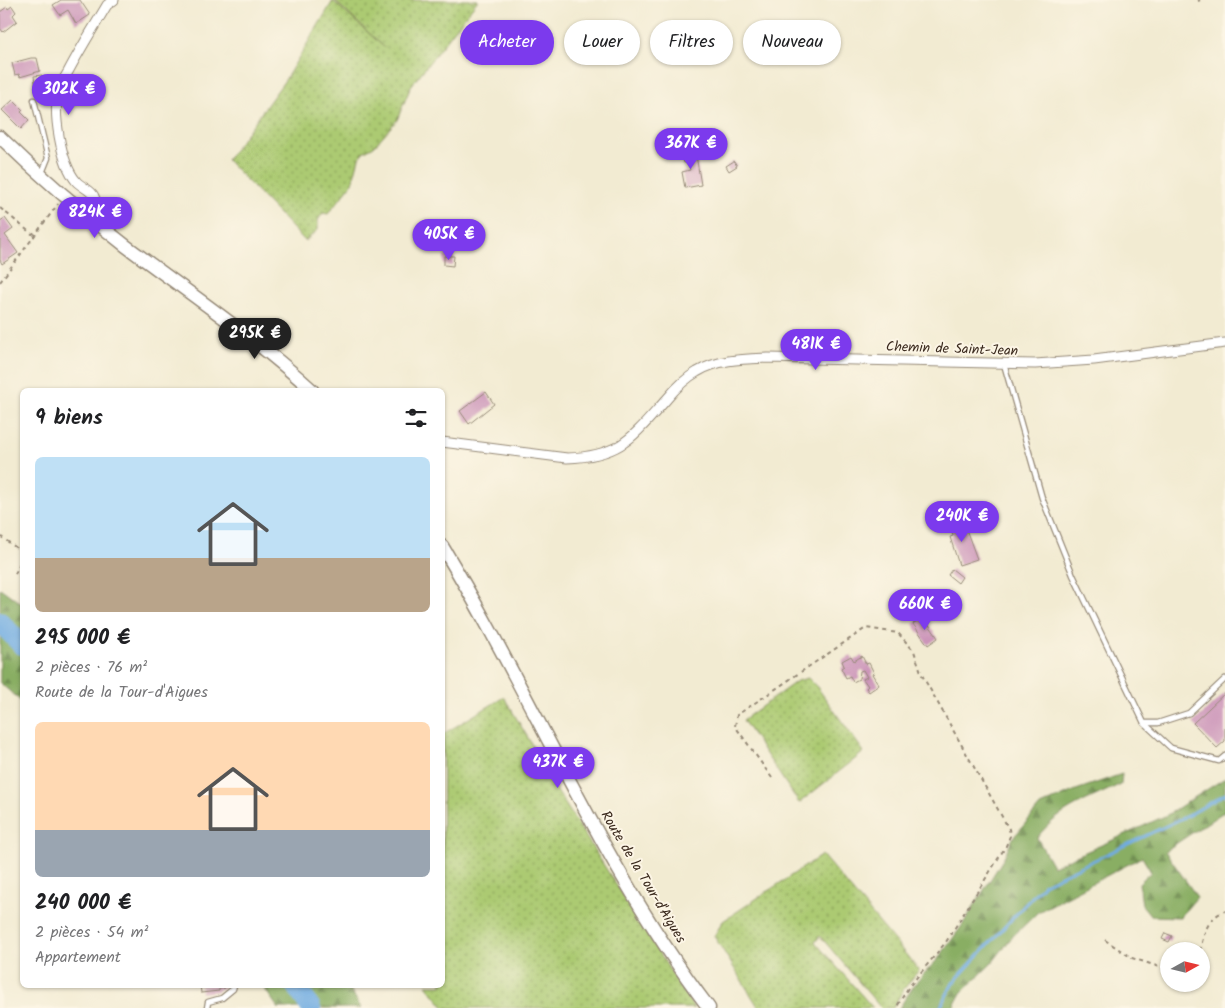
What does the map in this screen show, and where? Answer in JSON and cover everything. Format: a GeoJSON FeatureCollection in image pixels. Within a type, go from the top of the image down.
{"type":"FeatureCollection","features":[{"type":"Feature","properties":{"kind":"main road"},"geometry":{"type":"LineString","coordinates":[[0,137],[63,196],[90,218],[239,329],[292,371],[310,388]]}},
{"type":"Feature","properties":{"kind":"main road","name":"Route de la Tour-d'Aigues"},"geometry":{"type":"LineString","coordinates":[[445,551],[526,696],[563,770],[635,899],[709,1008]]}},
{"type":"Feature","properties":{"kind":"street"},"geometry":{"type":"LineString","coordinates":[[90,218],[96,205],[95,199],[92,193],[78,184],[70,172],[62,151],[57,115],[59,90],[107,5],[114,0]]}},
{"type":"Feature","properties":{"kind":"street","name":"Chemin de Saint-Jean"},"geometry":{"type":"LineString","coordinates":[[445,442],[567,458],[600,454],[614,449],[632,437],[684,380],[710,365],[724,361],[768,358],[1035,364],[1094,360],[1225,343]]}},
{"type":"Feature","properties":{"kind":"lane"},"geometry":{"type":"LineString","coordinates":[[34,100],[48,158],[41,176]]}},
{"type":"Feature","properties":{"kind":"lane"},"geometry":{"type":"LineString","coordinates":[[1004,364],[1042,498],[1073,575],[1144,722],[1171,748],[1219,761],[1225,756]]}},
{"type":"Feature","properties":{"kind":"lane"},"geometry":{"type":"LineString","coordinates":[[1144,722],[1158,723],[1189,713],[1225,679]]}},
{"type":"Feature","properties":{"kind":"lane"},"geometry":{"type":"LineString","coordinates":[[206,1008],[208,1002],[222,998],[234,988]]}},
{"type":"Feature","properties":{"kind":"path"},"geometry":{"type":"LineString","coordinates":[[0,282],[63,196]]}},
{"type":"Feature","properties":{"kind":"path"},"geometry":{"type":"LineString","coordinates":[[0,208],[32,234],[37,232]]}},
{"type":"Feature","properties":{"kind":"path"},"geometry":{"type":"LineString","coordinates":[[0,536],[20,551]]}},
{"type":"Feature","properties":{"kind":"path"},"geometry":{"type":"LineString","coordinates":[[15,574],[20,563]]}},
{"type":"Feature","properties":{"kind":"path"},"geometry":{"type":"LineString","coordinates":[[772,778],[735,726],[737,715],[866,628],[898,633],[914,651],[922,675],[1009,829],[1010,836],[1006,846],[946,942],[908,988],[896,1008]]}},
{"type":"Feature","properties":{"kind":"path"},"geometry":{"type":"LineString","coordinates":[[1202,942],[1204,931],[1211,919],[1218,913],[1225,911]]}},
{"type":"Feature","properties":{"kind":"path"},"geometry":{"type":"LineString","coordinates":[[1106,940],[1132,958],[1160,967]]}},
{"type":"Feature","properties":{"kind":"green space"},"geometry":{"type":"Polygon","coordinates":[[[334,0],[478,0],[462,20],[460,20],[460,23],[411,86],[397,120],[374,146],[363,152],[359,158],[352,184],[328,214],[323,213],[318,220],[318,230],[305,241],[227,160],[285,80],[333,1],[385,48],[334,0]]]}},
{"type":"Feature","properties":{"kind":"green space"},"geometry":{"type":"Polygon","coordinates":[[[0,588],[20,603],[20,700],[0,683],[0,588]]]}},
{"type":"Feature","properties":{"kind":"green space"},"geometry":{"type":"Polygon","coordinates":[[[808,678],[817,687],[864,752],[799,803],[743,720],[797,681],[808,678]]]}},
{"type":"Feature","properties":{"kind":"green space"},"geometry":{"type":"Polygon","coordinates":[[[504,697],[531,743],[545,772],[694,1008],[445,1008],[428,988],[445,988],[445,733],[504,697]]]}},
{"type":"Feature","properties":{"kind":"green space"},"geometry":{"type":"Polygon","coordinates":[[[1122,774],[1121,784],[1065,812],[1045,828],[1037,838],[1053,866],[1167,815],[1225,778],[1225,811],[1165,851],[1197,897],[1180,917],[1151,916],[1142,905],[1139,883],[1151,872],[1142,857],[1038,912],[1012,937],[992,963],[961,993],[953,1008],[899,1008],[917,981],[938,959],[961,927],[1002,861],[1013,838],[1040,806],[1076,790],[1122,774]]]}},
{"type":"Feature","properties":{"kind":"green space"},"geometry":{"type":"Polygon","coordinates":[[[822,855],[919,970],[903,990],[893,1008],[881,1008],[820,936],[815,942],[873,1008],[759,1008],[714,936],[723,921],[822,855]]]}},
{"type":"Feature","properties":{"kind":"green space"},"geometry":{"type":"Polygon","coordinates":[[[264,988],[350,988],[361,1008],[278,1008],[264,988]]]}},
{"type":"Feature","properties":{"kind":"building"},"geometry":{"type":"Polygon","coordinates":[[[61,0],[80,0],[90,15],[76,24],[68,10],[60,15],[53,5],[61,0]]]}},
{"type":"Feature","properties":{"kind":"building"},"geometry":{"type":"Polygon","coordinates":[[[12,6],[16,12],[13,15],[17,21],[3,32],[0,28],[0,12],[12,6]]]}},
{"type":"Feature","properties":{"kind":"building"},"geometry":{"type":"Polygon","coordinates":[[[37,58],[40,71],[20,77],[19,74],[15,75],[12,63],[37,58]]]}},
{"type":"Feature","properties":{"kind":"building"},"geometry":{"type":"Polygon","coordinates":[[[42,75],[44,89],[36,90],[34,76],[42,75]]]}},
{"type":"Feature","properties":{"kind":"building"},"geometry":{"type":"Polygon","coordinates":[[[13,100],[23,110],[21,112],[29,120],[21,129],[2,110],[13,100]]]}},
{"type":"Feature","properties":{"kind":"building"},"geometry":{"type":"Polygon","coordinates":[[[695,149],[701,185],[685,188],[682,172],[690,170],[688,162],[684,163],[682,152],[695,149]]]}},
{"type":"Feature","properties":{"kind":"building"},"geometry":{"type":"Polygon","coordinates":[[[734,161],[737,166],[729,171],[726,166],[734,161]]]}},
{"type":"Feature","properties":{"kind":"building"},"geometry":{"type":"Polygon","coordinates":[[[5,218],[13,229],[5,235],[18,253],[2,264],[0,260],[0,221],[5,218]]]}},
{"type":"Feature","properties":{"kind":"building"},"geometry":{"type":"Polygon","coordinates":[[[444,256],[454,256],[453,266],[444,265],[444,256]]]}},
{"type":"Feature","properties":{"kind":"building"},"geometry":{"type":"Polygon","coordinates":[[[486,392],[494,404],[469,424],[460,411],[486,392]]]}},
{"type":"Feature","properties":{"kind":"building"},"geometry":{"type":"Polygon","coordinates":[[[955,519],[958,526],[964,524],[977,559],[959,565],[950,537],[953,536],[948,521],[955,519]]]}},
{"type":"Feature","properties":{"kind":"building"},"geometry":{"type":"Polygon","coordinates":[[[952,569],[962,577],[958,583],[948,575],[952,569]]]}},
{"type":"Feature","properties":{"kind":"building"},"geometry":{"type":"Polygon","coordinates":[[[923,616],[938,638],[928,645],[913,624],[923,616]]]}},
{"type":"Feature","properties":{"kind":"building"},"geometry":{"type":"Polygon","coordinates":[[[851,656],[854,661],[862,656],[866,664],[869,663],[874,673],[872,674],[879,685],[869,692],[866,688],[868,686],[863,679],[867,677],[863,670],[860,671],[859,679],[853,682],[850,676],[846,678],[841,668],[844,666],[842,661],[851,656]]]}},
{"type":"Feature","properties":{"kind":"building"},"geometry":{"type":"Polygon","coordinates":[[[1225,693],[1225,741],[1217,748],[1193,723],[1225,693]]]}},
{"type":"Feature","properties":{"kind":"building"},"geometry":{"type":"Polygon","coordinates":[[[1165,933],[1172,936],[1169,942],[1162,939],[1165,933]]]}},
{"type":"Feature","properties":{"kind":"building"},"geometry":{"type":"Polygon","coordinates":[[[200,988],[225,988],[219,989],[219,991],[201,993],[200,988]]]}},
{"type":"Feature","properties":{"kind":"waterway"},"geometry":{"type":"LineString","coordinates":[[0,622],[20,643]]}},
{"type":"Feature","properties":{"kind":"waterway"},"geometry":{"type":"LineString","coordinates":[[940,1008],[953,983],[1044,884],[1189,815],[1225,794]]}},
{"type":"Feature","properties":{"kind":"waterway"},"geometry":{"type":"LineString","coordinates":[[297,988],[311,1008]]}}]}
